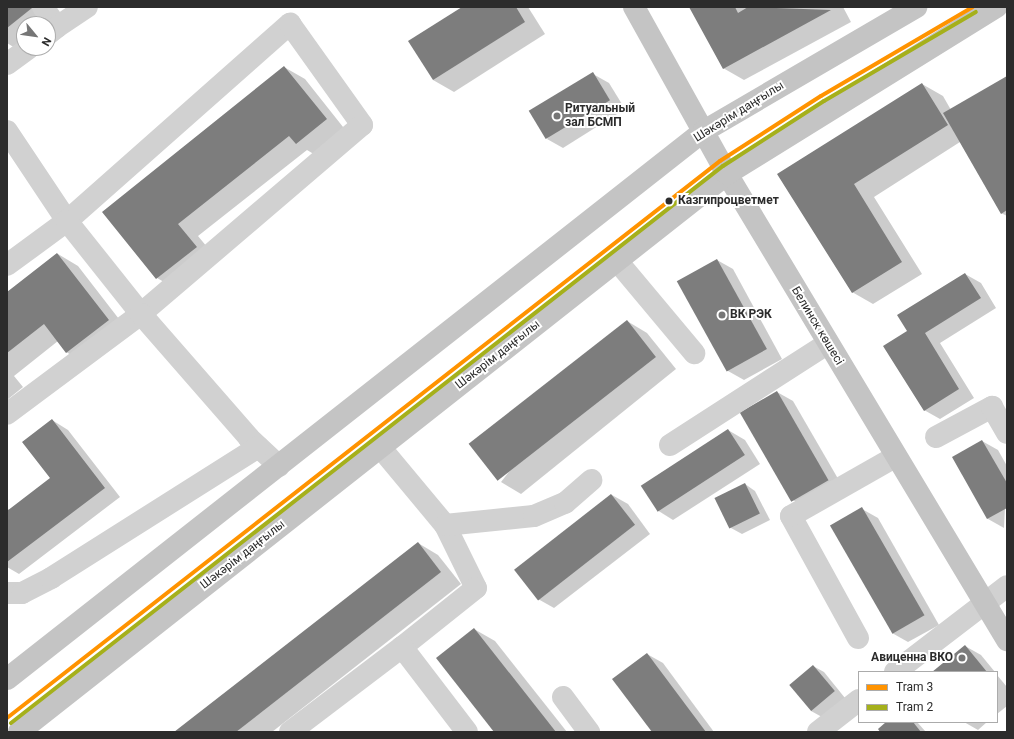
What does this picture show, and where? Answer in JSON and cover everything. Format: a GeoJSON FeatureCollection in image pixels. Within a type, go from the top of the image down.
{"type":"FeatureCollection","features":[{"type":"Feature","properties":{"kind":"main road","name":"Белинск көшесі"},"geometry":{"type":"LineString","coordinates":[[634,7],[727,174],[983,604],[1007,640]]}},
{"type":"Feature","properties":{"kind":"main road","name":"Шәкәрім даңғылы"},"geometry":{"type":"LineString","coordinates":[[7,679],[704,131],[916,7]]}},
{"type":"Feature","properties":{"kind":"main road","name":"Шәкәрім даңғылы"},"geometry":{"type":"LineString","coordinates":[[19,732],[380,447],[618,262],[727,174],[996,7]]}},
{"type":"Feature","properties":{"kind":"street"},"geometry":{"type":"LineString","coordinates":[[56,29],[87,7]]}},
{"type":"Feature","properties":{"kind":"street"},"geometry":{"type":"LineString","coordinates":[[7,265],[67,221],[290,24],[362,125],[141,314],[7,414]]}},
{"type":"Feature","properties":{"kind":"street"},"geometry":{"type":"LineString","coordinates":[[7,64],[18,56]]}},
{"type":"Feature","properties":{"kind":"street"},"geometry":{"type":"LineString","coordinates":[[7,131],[67,221],[141,314],[258,447],[279,466]]}},
{"type":"Feature","properties":{"kind":"street"},"geometry":{"type":"LineString","coordinates":[[618,262],[694,353]]}},
{"type":"Feature","properties":{"kind":"street"},"geometry":{"type":"LineString","coordinates":[[670,445],[828,343]]}},
{"type":"Feature","properties":{"kind":"street"},"geometry":{"type":"LineString","coordinates":[[936,437],[992,407],[1007,433]]}},
{"type":"Feature","properties":{"kind":"street"},"geometry":{"type":"LineString","coordinates":[[7,594],[22,593],[51,578],[258,447]]}},
{"type":"Feature","properties":{"kind":"street"},"geometry":{"type":"LineString","coordinates":[[290,732],[402,647],[476,588],[445,526],[380,447]]}},
{"type":"Feature","properties":{"kind":"street"},"geometry":{"type":"LineString","coordinates":[[858,638],[791,516],[895,457]]}},
{"type":"Feature","properties":{"kind":"street"},"geometry":{"type":"LineString","coordinates":[[445,526],[534,516],[565,503],[591,480]]}},
{"type":"Feature","properties":{"kind":"street"},"geometry":{"type":"LineString","coordinates":[[896,671],[1007,586]]}},
{"type":"Feature","properties":{"kind":"street"},"geometry":{"type":"LineString","coordinates":[[402,647],[467,732]]}},
{"type":"Feature","properties":{"kind":"street"},"geometry":{"type":"LineString","coordinates":[[563,697],[588,732]]}},
{"type":"Feature","properties":{"kind":"street"},"geometry":{"type":"LineString","coordinates":[[818,732],[858,701]]}},
{"type":"Feature","properties":{"kind":"building"},"geometry":{"type":"Polygon","coordinates":[[[7,7],[32,7],[22,16],[16,16],[16,21],[7,28],[7,7]]]}},
{"type":"Feature","properties":{"kind":"building"},"geometry":{"type":"Polygon","coordinates":[[[462,7],[516,7],[525,22],[433,80],[408,41],[462,7]]]}},
{"type":"Feature","properties":{"kind":"building"},"geometry":{"type":"Polygon","coordinates":[[[689,7],[735,7],[738,13],[748,7],[831,10],[723,69],[689,7]]]}},
{"type":"Feature","properties":{"kind":"building"},"geometry":{"type":"Polygon","coordinates":[[[284,66],[327,119],[296,144],[289,136],[178,224],[197,247],[156,279],[102,212],[284,66]]]}},
{"type":"Feature","properties":{"kind":"building"},"geometry":{"type":"Polygon","coordinates":[[[593,72],[610,100],[546,139],[529,111],[593,72]]]}},
{"type":"Feature","properties":{"kind":"building"},"geometry":{"type":"Polygon","coordinates":[[[1007,76],[1007,210],[1001,214],[943,113],[1007,76]]]}},
{"type":"Feature","properties":{"kind":"building"},"geometry":{"type":"Polygon","coordinates":[[[922,83],[948,125],[854,184],[902,262],[852,293],[777,174],[922,83]]]}},
{"type":"Feature","properties":{"kind":"building"},"geometry":{"type":"Polygon","coordinates":[[[57,253],[109,320],[66,353],[44,324],[7,353],[7,292],[57,253]]]}},
{"type":"Feature","properties":{"kind":"building","name":"ВК РЭК"},"geometry":{"type":"Polygon","coordinates":[[[717,259],[767,349],[727,371],[677,281],[717,259]]]}},
{"type":"Feature","properties":{"kind":"building"},"geometry":{"type":"Polygon","coordinates":[[[965,273],[981,298],[925,333],[959,389],[924,411],[883,346],[907,331],[897,315],[965,273]]]}},
{"type":"Feature","properties":{"kind":"building"},"geometry":{"type":"Polygon","coordinates":[[[627,320],[656,357],[498,481],[469,444],[627,320]]]}},
{"type":"Feature","properties":{"kind":"building"},"geometry":{"type":"Polygon","coordinates":[[[777,391],[828,480],[791,502],[740,412],[777,391]]]}},
{"type":"Feature","properties":{"kind":"building"},"geometry":{"type":"Polygon","coordinates":[[[52,419],[105,488],[7,562],[7,511],[50,478],[22,442],[52,419]]]}},
{"type":"Feature","properties":{"kind":"building"},"geometry":{"type":"Polygon","coordinates":[[[728,429],[745,455],[658,512],[641,486],[728,429]]]}},
{"type":"Feature","properties":{"kind":"building"},"geometry":{"type":"Polygon","coordinates":[[[982,440],[1007,483],[1007,508],[987,519],[952,457],[982,440]]]}},
{"type":"Feature","properties":{"kind":"building"},"geometry":{"type":"Polygon","coordinates":[[[745,483],[760,514],[729,528],[714,498],[745,483]]]}},
{"type":"Feature","properties":{"kind":"building"},"geometry":{"type":"Polygon","coordinates":[[[611,494],[635,525],[538,600],[514,570],[611,494]]]}},
{"type":"Feature","properties":{"kind":"building"},"geometry":{"type":"Polygon","coordinates":[[[862,507],[924,615],[892,634],[830,526],[862,507]]]}},
{"type":"Feature","properties":{"kind":"building"},"geometry":{"type":"Polygon","coordinates":[[[418,542],[441,572],[236,732],[174,732],[418,542]]]}},
{"type":"Feature","properties":{"kind":"building"},"geometry":{"type":"Polygon","coordinates":[[[474,628],[556,732],[494,732],[436,658],[474,628]]]}},
{"type":"Feature","properties":{"kind":"building","name":"Авиценна ВКО"},"geometry":{"type":"Polygon","coordinates":[[[965,645],[986,671],[933,671],[965,645]]]}},
{"type":"Feature","properties":{"kind":"building"},"geometry":{"type":"Polygon","coordinates":[[[647,653],[706,732],[652,732],[612,679],[647,653]]]}},
{"type":"Feature","properties":{"kind":"building"},"geometry":{"type":"Polygon","coordinates":[[[813,665],[835,691],[811,711],[789,685],[813,665]]]}},
{"type":"Feature","properties":{"kind":"building"},"geometry":{"type":"Polygon","coordinates":[[[885,723],[914,723],[921,732],[880,732],[878,729],[885,723]]]}},
{"type":"Feature","properties":{"kind":"tram line","name":"3"},"geometry":{"type":"LineString","coordinates":[[7,718],[720,161],[821,96],[973,7]]}},
{"type":"Feature","properties":{"kind":"tram line","name":"2"},"geometry":{"type":"LineString","coordinates":[[11,723],[723,166],[824,101],[976,12]]}},
{"type":"Feature","properties":{"kind":"place","name":"Ритуальный зал БСМП"},"geometry":{"type":"Point","coordinates":[557,116]}},
{"type":"Feature","properties":{"kind":"place","name":"Казгипроцветмет"},"geometry":{"type":"Point","coordinates":[669,201]}},
{"type":"Feature","properties":{"kind":"place","name":"ВК РЭК"},"geometry":{"type":"Point","coordinates":[722,315]}},
{"type":"Feature","properties":{"kind":"place","name":"Авиценна ВКО"},"geometry":{"type":"Point","coordinates":[962,658]}}]}
